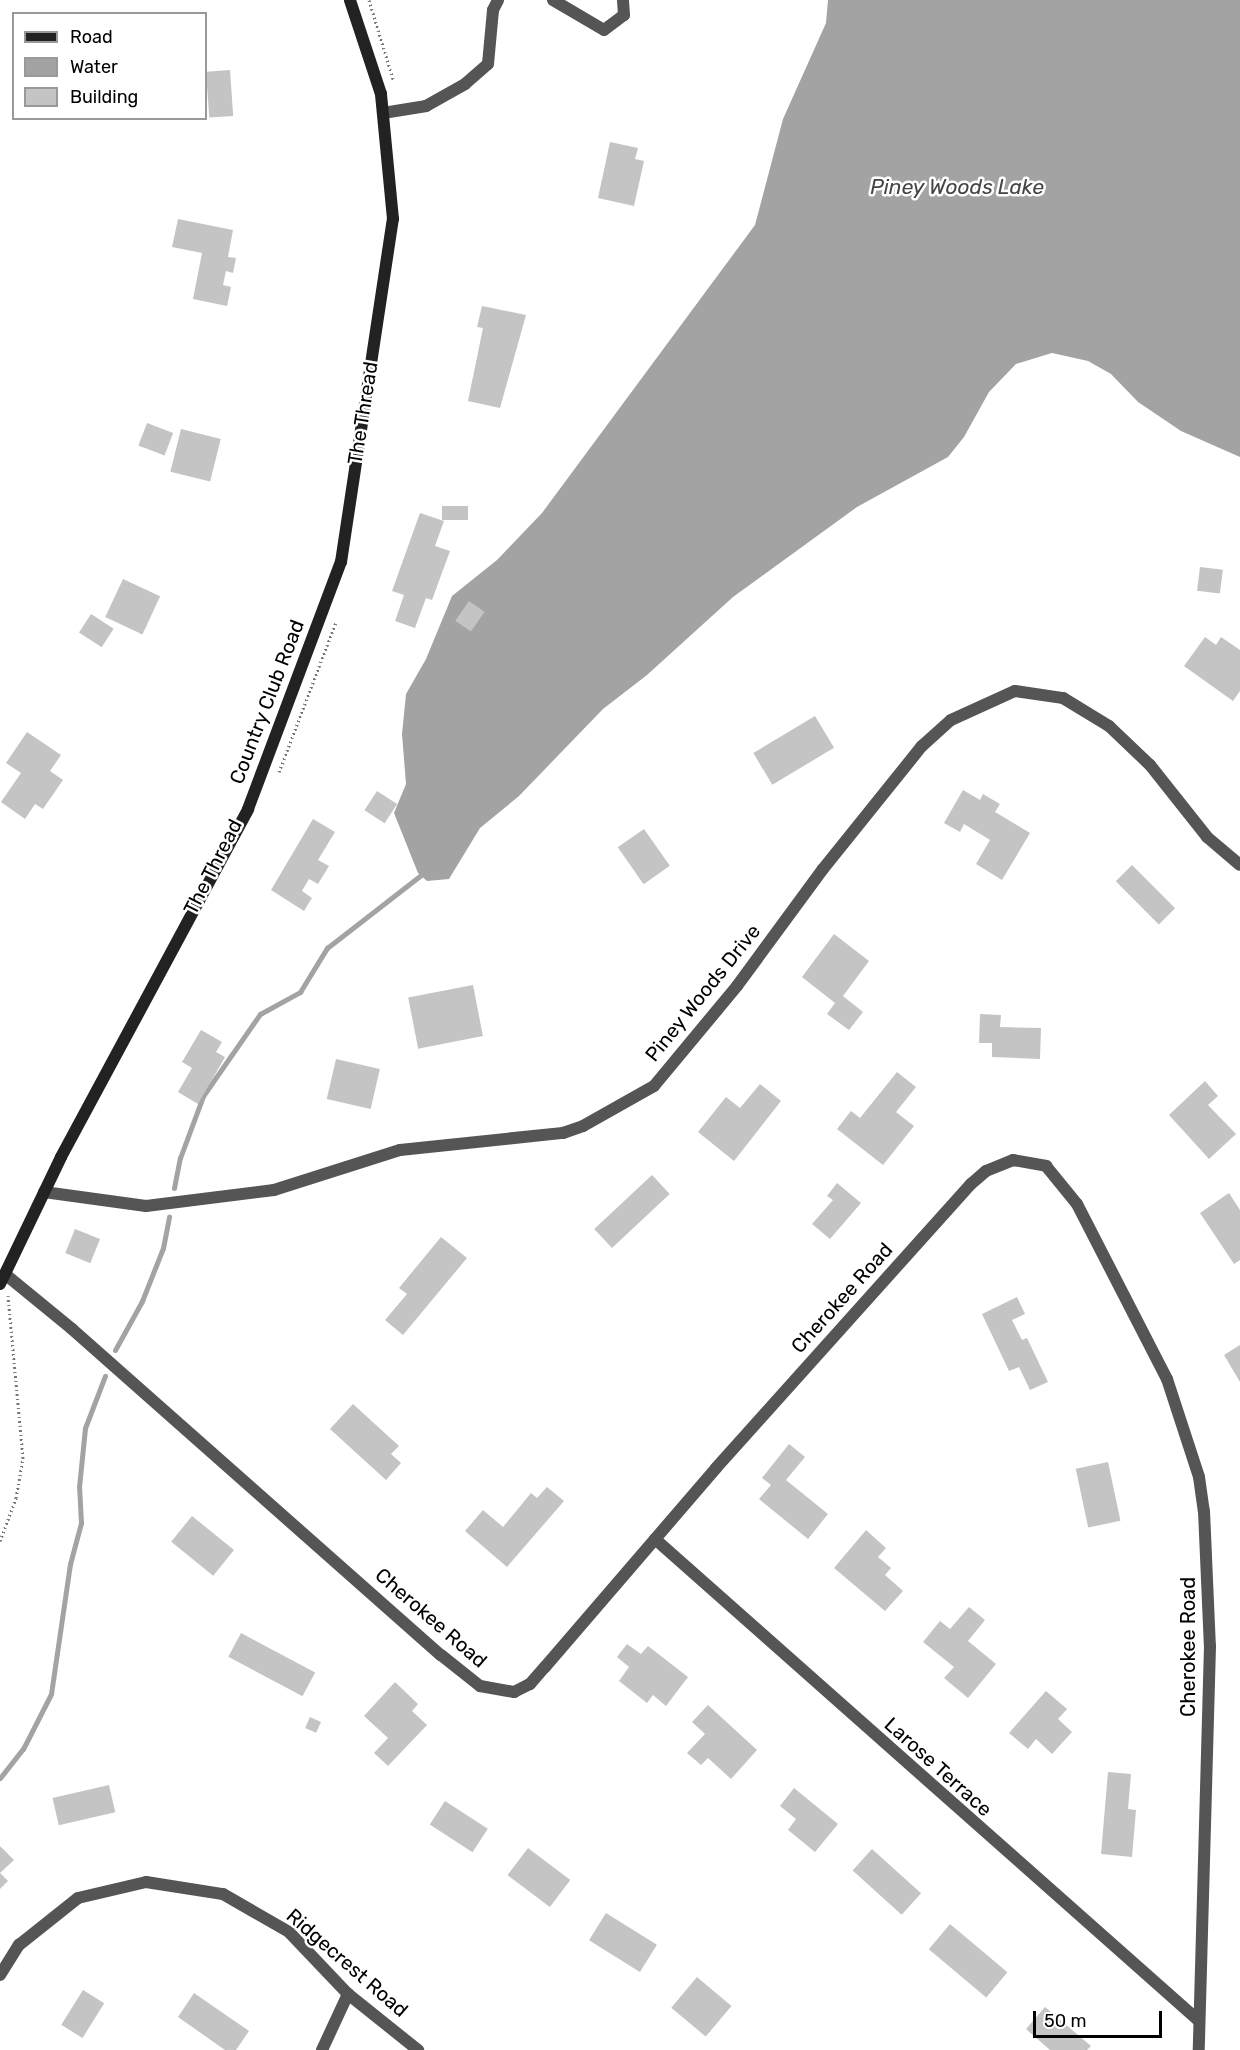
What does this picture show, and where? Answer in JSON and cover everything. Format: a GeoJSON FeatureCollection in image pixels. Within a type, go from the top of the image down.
{"type":"FeatureCollection","features":[{"type":"Feature","properties":{"kind":"street","name":"Country Club Road"},"geometry":{"type":"LineString","coordinates":[[6,1280],[44,1192],[248,809],[341,562],[393,219],[383,113],[377,81],[350,0]]}},
{"type":"Feature","properties":{"kind":"street"},"geometry":{"type":"LineString","coordinates":[[383,113],[426,106],[447,95],[488,64],[493,10],[498,0]]}},
{"type":"Feature","properties":{"kind":"street"},"geometry":{"type":"LineString","coordinates":[[553,0],[604,30],[624,15],[623,0]]}},
{"type":"Feature","properties":{"kind":"street","name":"Piney Woods Drive"},"geometry":{"type":"LineString","coordinates":[[44,1192],[146,1206],[274,1190],[400,1150],[563,1133],[583,1126],[654,1086],[737,986],[823,869],[922,746],[951,720],[1015,692],[1063,698],[1109,726],[1150,765],[1207,837],[1240,865]]}},
{"type":"Feature","properties":{"kind":"street","name":"Cherokee Road"},"geometry":{"type":"LineString","coordinates":[[6,1280],[480,1686],[514,1692],[530,1684],[655,1539],[971,1184],[986,1171],[1013,1160],[1046,1166],[1077,1204],[1167,1379],[1198,1477],[1204,1511],[1210,1646],[1198,2020],[1199,2050]]}},
{"type":"Feature","properties":{"kind":"street","name":"Larose Terrace"},"geometry":{"type":"LineString","coordinates":[[655,1539],[1198,2020]]}},
{"type":"Feature","properties":{"kind":"street","name":"Ridgecrest Road"},"geometry":{"type":"LineString","coordinates":[[0,1974],[19,1945],[78,1898],[146,1882],[223,1894],[289,1932],[348,1994],[418,2050]]}},
{"type":"Feature","properties":{"kind":"street"},"geometry":{"type":"LineString","coordinates":[[322,2050],[348,1994]]}},
{"type":"Feature","properties":{"kind":"path"},"geometry":{"type":"LineString","coordinates":[[369,0],[387,52],[398,110]]}},
{"type":"Feature","properties":{"kind":"path"},"geometry":{"type":"LineString","coordinates":[[276,777],[315,683],[339,610]]}},
{"type":"Feature","properties":{"kind":"path"},"geometry":{"type":"LineString","coordinates":[[0,1541],[16,1498],[23,1458],[6,1280]]}},
{"type":"Feature","properties":{"kind":"water","name":"Piney Woods Lake"},"geometry":{"type":"Polygon","coordinates":[[[828,0],[1240,0],[1240,457],[1181,431],[1138,402],[1111,374],[1088,361],[1052,353],[1016,364],[989,392],[964,437],[948,457],[857,507],[733,597],[647,675],[603,709],[519,796],[480,828],[449,879],[427,881],[418,873],[394,813],[406,784],[402,734],[406,694],[426,659],[452,596],[497,560],[542,513],[755,225],[783,119],[826,23],[828,0]]]}},
{"type":"Feature","properties":{"kind":"building"},"geometry":{"type":"Polygon","coordinates":[[[230,70],[233,116],[209,118],[207,72],[230,70]]]}},
{"type":"Feature","properties":{"kind":"building"},"geometry":{"type":"Polygon","coordinates":[[[610,142],[638,148],[635,159],[644,161],[634,206],[598,198],[610,142]]]}},
{"type":"Feature","properties":{"kind":"building"},"geometry":{"type":"Polygon","coordinates":[[[178,219],[233,230],[228,257],[236,258],[233,273],[226,271],[223,285],[231,287],[227,306],[193,299],[202,253],[172,247],[178,219]]]}},
{"type":"Feature","properties":{"kind":"building"},"geometry":{"type":"Polygon","coordinates":[[[482,306],[526,315],[500,408],[468,401],[483,328],[477,327],[482,306]]]}},
{"type":"Feature","properties":{"kind":"building"},"geometry":{"type":"Polygon","coordinates":[[[147,423],[173,433],[165,455],[138,445],[147,423]]]}},
{"type":"Feature","properties":{"kind":"building"},"geometry":{"type":"Polygon","coordinates":[[[181,429],[221,439],[210,482],[170,472],[181,429]]]}},
{"type":"Feature","properties":{"kind":"building"},"geometry":{"type":"Polygon","coordinates":[[[442,506],[468,506],[468,520],[442,520],[442,506]]]}},
{"type":"Feature","properties":{"kind":"building"},"geometry":{"type":"Polygon","coordinates":[[[420,513],[444,521],[435,546],[450,551],[432,600],[426,598],[415,628],[395,621],[404,595],[392,591],[420,513]]]}},
{"type":"Feature","properties":{"kind":"building"},"geometry":{"type":"Polygon","coordinates":[[[1200,567],[1223,570],[1220,594],[1197,591],[1200,567]]]}},
{"type":"Feature","properties":{"kind":"building"},"geometry":{"type":"Polygon","coordinates":[[[123,579],[160,596],[142,634],[105,617],[123,579]]]}},
{"type":"Feature","properties":{"kind":"building"},"geometry":{"type":"Polygon","coordinates":[[[469,601],[485,612],[471,632],[455,621],[469,601]]]}},
{"type":"Feature","properties":{"kind":"building"},"geometry":{"type":"Polygon","coordinates":[[[91,614],[114,629],[102,647],[79,632],[91,614]]]}},
{"type":"Feature","properties":{"kind":"building"},"geometry":{"type":"Polygon","coordinates":[[[1205,637],[1216,645],[1221,637],[1240,650],[1240,691],[1233,701],[1184,666],[1205,637]]]}},
{"type":"Feature","properties":{"kind":"building"},"geometry":{"type":"Polygon","coordinates":[[[815,716],[834,748],[772,785],[753,753],[815,716]]]}},
{"type":"Feature","properties":{"kind":"building"},"geometry":{"type":"Polygon","coordinates":[[[27,732],[61,755],[50,771],[63,780],[43,809],[35,804],[25,819],[1,802],[21,773],[6,763],[27,732]]]}},
{"type":"Feature","properties":{"kind":"building"},"geometry":{"type":"Polygon","coordinates":[[[963,790],[980,800],[983,794],[1000,804],[995,812],[1030,833],[1002,880],[976,864],[990,840],[964,824],[960,832],[944,823],[963,790]]]}},
{"type":"Feature","properties":{"kind":"building"},"geometry":{"type":"Polygon","coordinates":[[[377,791],[397,804],[385,823],[364,810],[377,791]]]}},
{"type":"Feature","properties":{"kind":"building"},"geometry":{"type":"Polygon","coordinates":[[[313,819],[335,832],[318,860],[329,866],[318,884],[309,879],[302,891],[312,898],[304,911],[271,890],[313,819]]]}},
{"type":"Feature","properties":{"kind":"building"},"geometry":{"type":"Polygon","coordinates":[[[644,829],[670,866],[644,884],[618,847],[644,829]]]}},
{"type":"Feature","properties":{"kind":"building"},"geometry":{"type":"Polygon","coordinates":[[[1132,865],[1175,908],[1159,924],[1116,881],[1132,865]]]}},
{"type":"Feature","properties":{"kind":"building"},"geometry":{"type":"Polygon","coordinates":[[[834,934],[869,961],[843,996],[863,1012],[849,1030],[827,1014],[835,1003],[802,977],[834,934]]]}},
{"type":"Feature","properties":{"kind":"building"},"geometry":{"type":"Polygon","coordinates":[[[473,985],[483,1036],[418,1049],[408,998],[473,985]]]}},
{"type":"Feature","properties":{"kind":"building"},"geometry":{"type":"Polygon","coordinates":[[[980,1014],[1001,1015],[1000,1027],[1041,1028],[1040,1059],[992,1057],[992,1043],[979,1043],[980,1014]]]}},
{"type":"Feature","properties":{"kind":"building"},"geometry":{"type":"Polygon","coordinates":[[[201,1030],[222,1042],[216,1052],[225,1057],[198,1104],[178,1092],[192,1068],[182,1062],[201,1030]]]}},
{"type":"Feature","properties":{"kind":"building"},"geometry":{"type":"Polygon","coordinates":[[[336,1059],[380,1069],[371,1109],[327,1099],[336,1059]]]}},
{"type":"Feature","properties":{"kind":"building"},"geometry":{"type":"Polygon","coordinates":[[[897,1072],[916,1087],[896,1112],[914,1126],[883,1165],[837,1129],[851,1111],[860,1118],[897,1072]]]}},
{"type":"Feature","properties":{"kind":"building"},"geometry":{"type":"Polygon","coordinates":[[[1205,1081],[1218,1096],[1208,1105],[1236,1134],[1209,1159],[1169,1115],[1205,1081]]]}},
{"type":"Feature","properties":{"kind":"building"},"geometry":{"type":"Polygon","coordinates":[[[760,1084],[781,1101],[734,1161],[698,1132],[726,1097],[740,1108],[760,1084]]]}},
{"type":"Feature","properties":{"kind":"building"},"geometry":{"type":"Polygon","coordinates":[[[652,1175],[670,1194],[612,1248],[594,1229],[652,1175]]]}},
{"type":"Feature","properties":{"kind":"building"},"geometry":{"type":"Polygon","coordinates":[[[837,1183],[861,1203],[830,1239],[812,1224],[833,1200],[827,1196],[837,1183]]]}},
{"type":"Feature","properties":{"kind":"building"},"geometry":{"type":"Polygon","coordinates":[[[1229,1193],[1240,1210],[1240,1260],[1234,1264],[1200,1213],[1229,1193]]]}},
{"type":"Feature","properties":{"kind":"building"},"geometry":{"type":"Polygon","coordinates":[[[75,1229],[100,1239],[90,1263],[65,1253],[75,1229]]]}},
{"type":"Feature","properties":{"kind":"building"},"geometry":{"type":"Polygon","coordinates":[[[441,1237],[467,1258],[403,1335],[385,1320],[407,1294],[399,1288],[441,1237]]]}},
{"type":"Feature","properties":{"kind":"building"},"geometry":{"type":"Polygon","coordinates":[[[1017,1297],[1025,1314],[1012,1320],[1022,1340],[1027,1338],[1048,1382],[1030,1390],[1019,1367],[1009,1371],[982,1314],[1017,1297]]]}},
{"type":"Feature","properties":{"kind":"building"},"geometry":{"type":"Polygon","coordinates":[[[1240,1345],[1240,1382],[1224,1355],[1240,1345]]]}},
{"type":"Feature","properties":{"kind":"building"},"geometry":{"type":"Polygon","coordinates":[[[353,1404],[399,1446],[391,1454],[401,1463],[386,1480],[330,1429],[353,1404]]]}},
{"type":"Feature","properties":{"kind":"building"},"geometry":{"type":"Polygon","coordinates":[[[789,1444],[805,1457],[786,1480],[828,1514],[808,1539],[759,1499],[771,1485],[762,1478],[789,1444]]]}},
{"type":"Feature","properties":{"kind":"building"},"geometry":{"type":"Polygon","coordinates":[[[1108,1462],[1120,1521],[1088,1528],[1076,1469],[1108,1462]]]}},
{"type":"Feature","properties":{"kind":"building"},"geometry":{"type":"Polygon","coordinates":[[[547,1487],[564,1501],[507,1567],[465,1531],[483,1510],[503,1527],[531,1493],[537,1498],[547,1487]]]}},
{"type":"Feature","properties":{"kind":"building"},"geometry":{"type":"Polygon","coordinates":[[[192,1516],[234,1550],[213,1576],[171,1542],[192,1516]]]}},
{"type":"Feature","properties":{"kind":"building"},"geometry":{"type":"Polygon","coordinates":[[[866,1530],[886,1548],[878,1557],[891,1568],[885,1575],[903,1591],[885,1611],[834,1568],[866,1530]]]}},
{"type":"Feature","properties":{"kind":"building"},"geometry":{"type":"Polygon","coordinates":[[[969,1607],[985,1620],[968,1641],[996,1664],[968,1698],[944,1678],[954,1667],[923,1642],[940,1621],[950,1629],[969,1607]]]}},
{"type":"Feature","properties":{"kind":"building"},"geometry":{"type":"Polygon","coordinates":[[[241,1633],[315,1672],[302,1696],[228,1657],[241,1633]]]}},
{"type":"Feature","properties":{"kind":"building"},"geometry":{"type":"Polygon","coordinates":[[[627,1644],[641,1654],[648,1646],[688,1677],[666,1706],[653,1695],[647,1703],[619,1681],[629,1667],[617,1657],[627,1644]]]}},
{"type":"Feature","properties":{"kind":"building"},"geometry":{"type":"Polygon","coordinates":[[[395,1682],[418,1704],[412,1711],[427,1725],[388,1766],[374,1753],[388,1738],[364,1716],[395,1682]]]}},
{"type":"Feature","properties":{"kind":"building"},"geometry":{"type":"Polygon","coordinates":[[[1046,1691],[1067,1709],[1058,1719],[1072,1732],[1052,1754],[1036,1739],[1028,1749],[1009,1733],[1046,1691]]]}},
{"type":"Feature","properties":{"kind":"building"},"geometry":{"type":"Polygon","coordinates":[[[708,1705],[757,1750],[731,1779],[708,1758],[701,1765],[687,1753],[705,1734],[692,1722],[708,1705]]]}},
{"type":"Feature","properties":{"kind":"building"},"geometry":{"type":"Polygon","coordinates":[[[310,1717],[321,1722],[316,1733],[305,1728],[310,1717]]]}},
{"type":"Feature","properties":{"kind":"building"},"geometry":{"type":"Polygon","coordinates":[[[1108,1772],[1131,1774],[1128,1809],[1136,1810],[1132,1857],[1101,1854],[1108,1772]]]}},
{"type":"Feature","properties":{"kind":"building"},"geometry":{"type":"Polygon","coordinates":[[[109,1785],[115,1812],[59,1825],[52,1798],[109,1785]]]}},
{"type":"Feature","properties":{"kind":"building"},"geometry":{"type":"Polygon","coordinates":[[[794,1788],[838,1824],[815,1852],[788,1830],[796,1819],[780,1806],[794,1788]]]}},
{"type":"Feature","properties":{"kind":"building"},"geometry":{"type":"Polygon","coordinates":[[[445,1801],[488,1829],[473,1852],[430,1824],[445,1801]]]}},
{"type":"Feature","properties":{"kind":"building"},"geometry":{"type":"Polygon","coordinates":[[[0,1846],[14,1860],[0,1873],[0,1846]]]}},
{"type":"Feature","properties":{"kind":"building"},"geometry":{"type":"Polygon","coordinates":[[[528,1848],[570,1880],[550,1907],[508,1875],[528,1848]]]}},
{"type":"Feature","properties":{"kind":"building"},"geometry":{"type":"Polygon","coordinates":[[[872,1849],[921,1893],[902,1915],[853,1871],[872,1849]]]}},
{"type":"Feature","properties":{"kind":"building"},"geometry":{"type":"Polygon","coordinates":[[[0,1873],[8,1881],[0,1889],[0,1873]]]}},
{"type":"Feature","properties":{"kind":"building"},"geometry":{"type":"Polygon","coordinates":[[[606,1913],[657,1945],[640,1972],[589,1940],[606,1913]]]}},
{"type":"Feature","properties":{"kind":"building"},"geometry":{"type":"Polygon","coordinates":[[[950,1924],[1007,1972],[986,1997],[929,1949],[950,1924]]]}},
{"type":"Feature","properties":{"kind":"building"},"geometry":{"type":"Polygon","coordinates":[[[697,1977],[731,2006],[706,2037],[671,2008],[697,1977]]]}},
{"type":"Feature","properties":{"kind":"building"},"geometry":{"type":"Polygon","coordinates":[[[83,1990],[104,2003],[82,2038],[61,2025],[83,1990]]]}},
{"type":"Feature","properties":{"kind":"building"},"geometry":{"type":"Polygon","coordinates":[[[194,1993],[249,2031],[236,2050],[225,2050],[178,2017],[194,1993]]]}},
{"type":"Feature","properties":{"kind":"building"},"geometry":{"type":"Polygon","coordinates":[[[1045,2007],[1091,2046],[1087,2050],[1050,2050],[1026,2029],[1045,2007]]]}},
{"type":"Feature","properties":{"kind":"waterway"},"geometry":{"type":"LineString","coordinates":[[174,1188],[180,1158],[203,1096],[260,1014],[300,992],[327,948],[421,875]]}},
{"type":"Feature","properties":{"kind":"waterway"},"geometry":{"type":"LineString","coordinates":[[115,1350],[142,1301],[163,1248],[169,1217]]}},
{"type":"Feature","properties":{"kind":"waterway"},"geometry":{"type":"LineString","coordinates":[[0,1778],[23,1749],[51,1694],[70,1564],[81,1523],[79,1487],[85,1428],[105,1376]]}}]}
